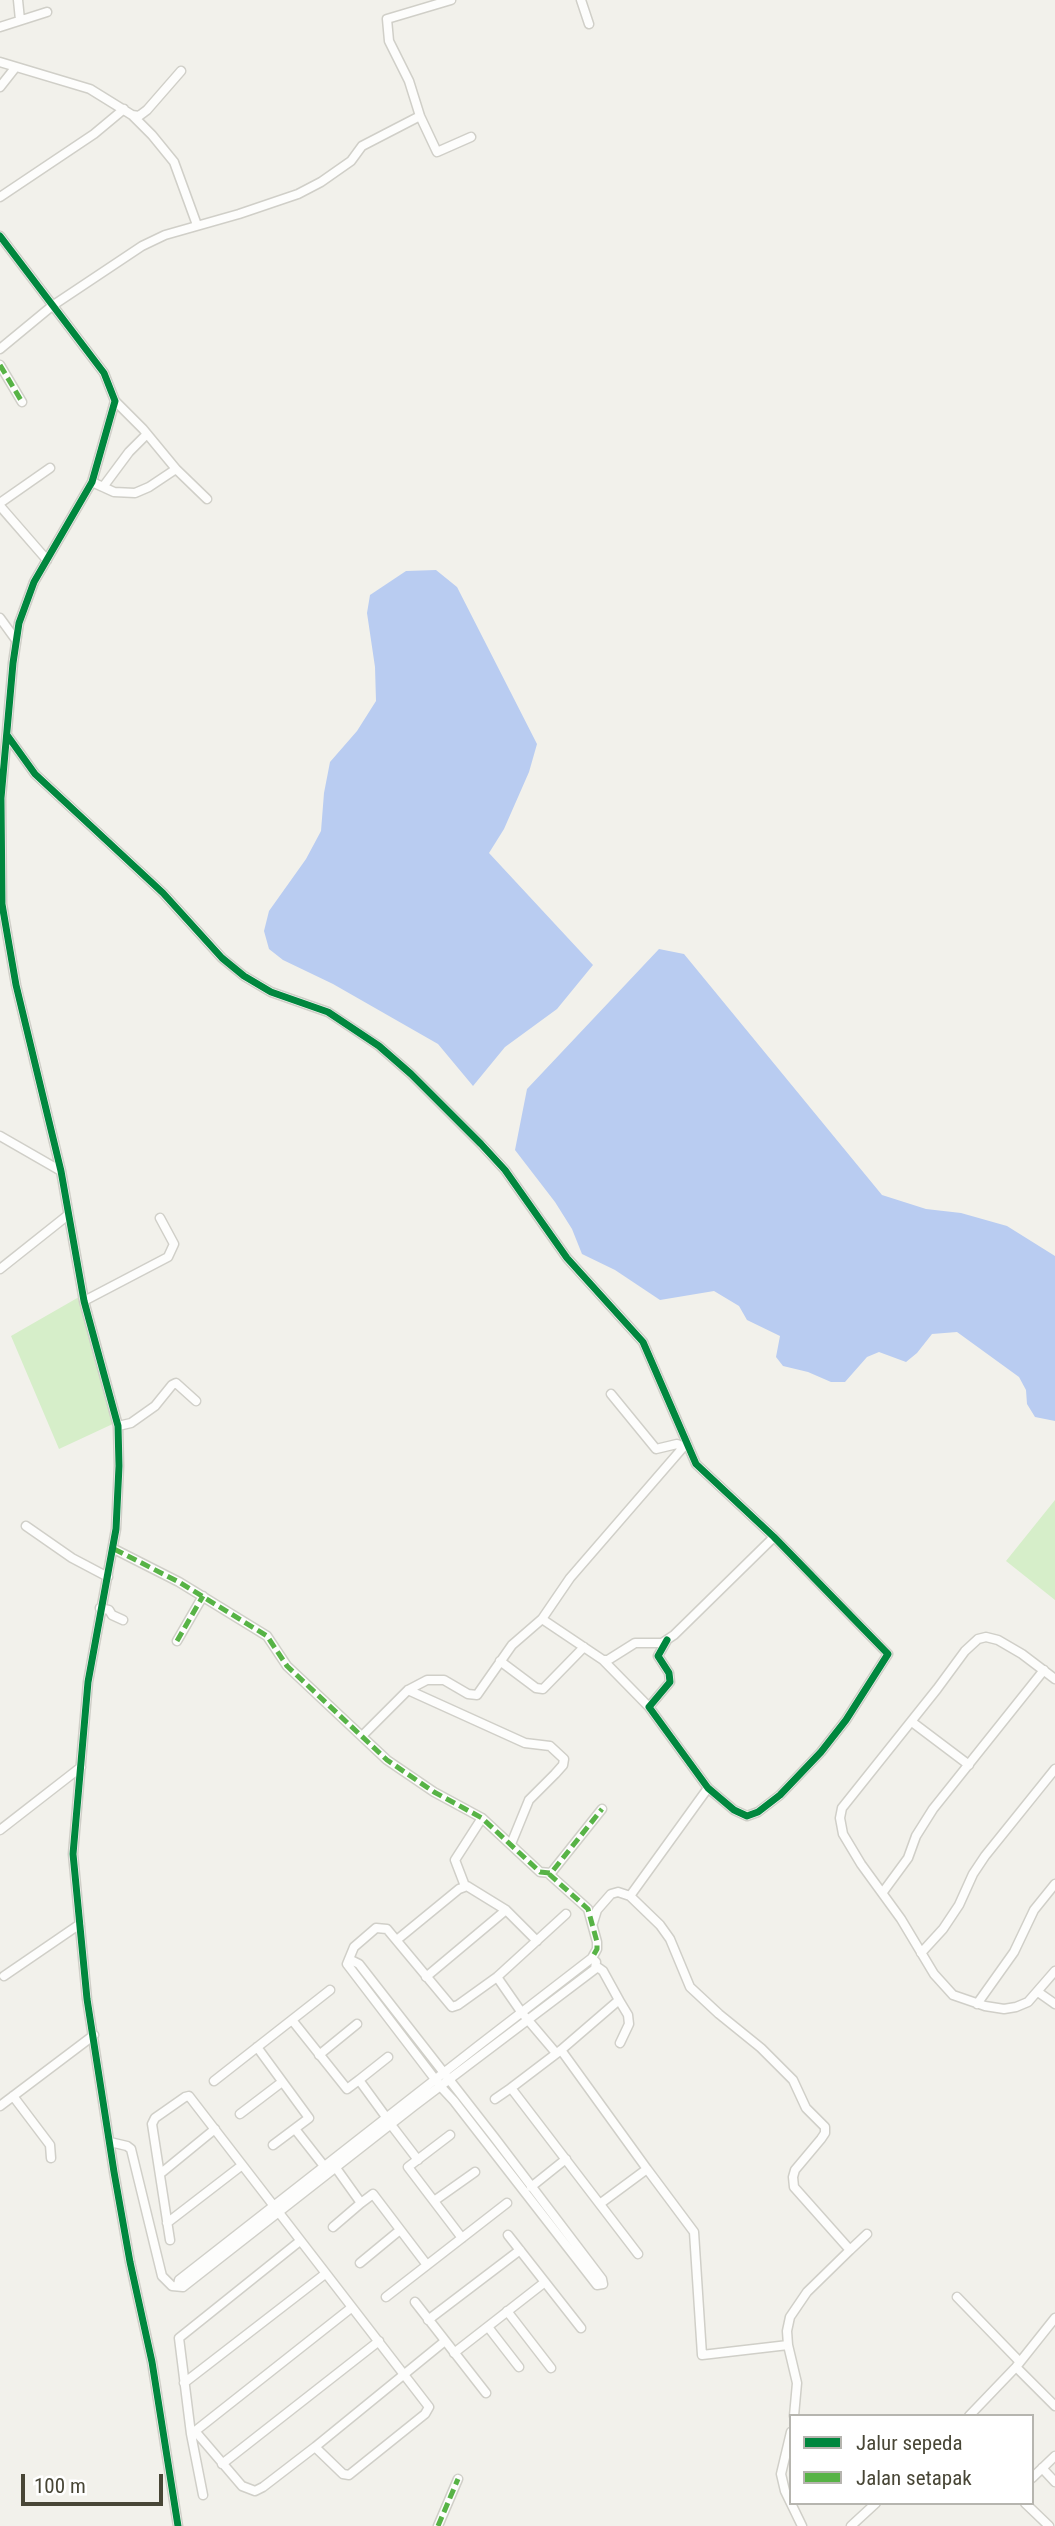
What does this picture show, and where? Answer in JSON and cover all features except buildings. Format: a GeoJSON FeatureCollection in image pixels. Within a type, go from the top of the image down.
{"type":"FeatureCollection","features":[{"type":"Feature","properties":{"kind":"street"},"geometry":{"type":"LineString","coordinates":[[18,0],[20,20]]}},
{"type":"Feature","properties":{"kind":"street"},"geometry":{"type":"LineString","coordinates":[[451,0],[387,19],[389,41],[409,81],[420,116],[437,152],[471,137]]}},
{"type":"Feature","properties":{"kind":"street"},"geometry":{"type":"LineString","coordinates":[[581,0],[589,24]]}},
{"type":"Feature","properties":{"kind":"street"},"geometry":{"type":"LineString","coordinates":[[0,27],[47,12]]}},
{"type":"Feature","properties":{"kind":"street"},"geometry":{"type":"LineString","coordinates":[[0,62],[90,89],[139,116],[181,71]]}},
{"type":"Feature","properties":{"kind":"street"},"geometry":{"type":"LineString","coordinates":[[0,87],[15,68]]}},
{"type":"Feature","properties":{"kind":"street"},"geometry":{"type":"LineString","coordinates":[[128,112],[174,162],[197,225]]}},
{"type":"Feature","properties":{"kind":"street"},"geometry":{"type":"LineString","coordinates":[[0,197],[128,112]]}},
{"type":"Feature","properties":{"kind":"street"},"geometry":{"type":"LineString","coordinates":[[0,349],[52,306],[142,246],[197,225],[298,194],[351,161],[362,146],[420,116]]}},
{"type":"Feature","properties":{"kind":"street"},"geometry":{"type":"LineString","coordinates":[[0,236],[104,373],[115,401],[207,499]]}},
{"type":"Feature","properties":{"kind":"street"},"geometry":{"type":"LineString","coordinates":[[0,365],[22,402]]}},
{"type":"Feature","properties":{"kind":"street"},"geometry":{"type":"LineString","coordinates":[[115,401],[92,482],[26,600],[16,640],[1,798],[1,888],[11,962],[61,1171],[84,1301],[118,1426],[119,1466],[114,1549],[100,1608],[88,1682],[73,1854],[88,1999],[110,2142],[130,2263],[152,2362],[178,2526]]}},
{"type":"Feature","properties":{"kind":"street"},"geometry":{"type":"LineString","coordinates":[[103,488],[147,434]]}},
{"type":"Feature","properties":{"kind":"street"},"geometry":{"type":"LineString","coordinates":[[47,561],[0,504],[50,468]]}},
{"type":"Feature","properties":{"kind":"street"},"geometry":{"type":"LineString","coordinates":[[92,482],[114,492],[135,493],[176,469]]}},
{"type":"Feature","properties":{"kind":"street"},"geometry":{"type":"LineString","coordinates":[[0,618],[16,640]]}},
{"type":"Feature","properties":{"kind":"street"},"geometry":{"type":"LineString","coordinates":[[6,734],[36,774],[163,893],[222,958],[244,976],[271,992],[328,1012],[379,1046],[505,1170],[567,1258],[643,1342],[685,1445],[696,1464],[774,1537],[888,1654],[846,1720],[821,1752],[788,1787],[758,1812],[747,1816],[741,1815],[708,1788],[649,1707],[603,1660],[542,1619]]}},
{"type":"Feature","properties":{"kind":"street"},"geometry":{"type":"LineString","coordinates":[[0,1136],[61,1171]]}},
{"type":"Feature","properties":{"kind":"street"},"geometry":{"type":"LineString","coordinates":[[0,1269],[68,1214]]}},
{"type":"Feature","properties":{"kind":"street"},"geometry":{"type":"LineString","coordinates":[[84,1301],[168,1257],[174,1244],[160,1218]]}},
{"type":"Feature","properties":{"kind":"street"},"geometry":{"type":"LineString","coordinates":[[118,1426],[131,1423],[155,1406],[172,1384],[176,1383],[196,1401]]}},
{"type":"Feature","properties":{"kind":"street"},"geometry":{"type":"LineString","coordinates":[[611,1394],[656,1449],[685,1445]]}},
{"type":"Feature","properties":{"kind":"street"},"geometry":{"type":"LineString","coordinates":[[363,1735],[418,1683],[434,1678],[444,1680],[468,1694],[477,1695],[512,1645],[542,1619],[570,1578],[685,1445]]}},
{"type":"Feature","properties":{"kind":"street"},"geometry":{"type":"LineString","coordinates":[[26,1526],[72,1558],[108,1577]]}},
{"type":"Feature","properties":{"kind":"street"},"geometry":{"type":"LineString","coordinates":[[603,1660],[608,1660],[635,1643],[663,1643],[774,1537]]}},
{"type":"Feature","properties":{"kind":"street"},"geometry":{"type":"LineString","coordinates":[[110,2142],[127,2146],[135,2156],[162,2276],[172,2286],[183,2287],[276,2210],[324,2166],[386,2117],[447,2078],[594,1962],[597,1949],[593,1923],[583,1903],[549,1874],[537,1870],[482,1818],[400,1770],[287,1666],[267,1636],[203,1596],[114,1549]]}},
{"type":"Feature","properties":{"kind":"street"},"geometry":{"type":"LineString","coordinates":[[177,1641],[203,1596]]}},
{"type":"Feature","properties":{"kind":"street"},"geometry":{"type":"LineString","coordinates":[[100,1608],[123,1619]]}},
{"type":"Feature","properties":{"kind":"street"},"geometry":{"type":"LineString","coordinates":[[1055,1679],[998,1640],[981,1637],[965,1651],[842,1808],[840,1818],[843,1834],[861,1864],[883,1892],[934,1974],[953,1995],[1004,2010],[1028,2002],[1055,1971]]}},
{"type":"Feature","properties":{"kind":"street"},"geometry":{"type":"LineString","coordinates":[[649,1707],[670,1682],[669,1673],[658,1656],[667,1640]]}},
{"type":"Feature","properties":{"kind":"street"},"geometry":{"type":"LineString","coordinates":[[500,1661],[537,1688],[543,1689],[584,1647]]}},
{"type":"Feature","properties":{"kind":"street"},"geometry":{"type":"LineString","coordinates":[[883,1892],[908,1858],[923,1824],[1044,1670]]}},
{"type":"Feature","properties":{"kind":"street"},"geometry":{"type":"LineString","coordinates":[[408,1690],[525,1743],[550,1746],[564,1759],[563,1765],[529,1800],[511,1844]]}},
{"type":"Feature","properties":{"kind":"street"},"geometry":{"type":"LineString","coordinates":[[912,1722],[969,1765]]}},
{"type":"Feature","properties":{"kind":"street"},"geometry":{"type":"LineString","coordinates":[[0,1830],[81,1768]]}},
{"type":"Feature","properties":{"kind":"street"},"geometry":{"type":"LineString","coordinates":[[921,1952],[943,1929],[960,1905],[978,1865],[1055,1769]]}},
{"type":"Feature","properties":{"kind":"street"},"geometry":{"type":"LineString","coordinates":[[630,1896],[708,1788]]}},
{"type":"Feature","properties":{"kind":"street"},"geometry":{"type":"LineString","coordinates":[[549,1874],[602,1809]]}},
{"type":"Feature","properties":{"kind":"street"},"geometry":{"type":"LineString","coordinates":[[482,1818],[454,1860],[464,1886],[506,1910],[537,1941]]}},
{"type":"Feature","properties":{"kind":"street"},"geometry":{"type":"LineString","coordinates":[[978,2004],[1014,1952],[1034,1910],[1055,1884]]}},
{"type":"Feature","properties":{"kind":"street"},"geometry":{"type":"LineString","coordinates":[[398,1939],[464,1886]]}},
{"type":"Feature","properties":{"kind":"street"},"geometry":{"type":"LineString","coordinates":[[593,1923],[597,1910],[611,1894],[618,1892],[630,1896],[660,1925],[670,1939],[690,1987],[761,2048],[793,2080],[806,2108],[825,2127],[821,2139],[795,2170],[794,2186],[850,2250]]}},
{"type":"Feature","properties":{"kind":"street"},"geometry":{"type":"LineString","coordinates":[[426,1977],[506,1910]]}},
{"type":"Feature","properties":{"kind":"street"},"geometry":{"type":"LineString","coordinates":[[457,2098],[438,2084],[349,1969],[347,1964],[351,1950],[376,1928],[387,1929],[452,2007],[497,1977],[566,1914]]}},
{"type":"Feature","properties":{"kind":"street"},"geometry":{"type":"LineString","coordinates":[[4,1976],[80,1924]]}},
{"type":"Feature","properties":{"kind":"street"},"geometry":{"type":"LineString","coordinates":[[349,1959],[359,1964],[447,2078],[457,2098],[567,2239],[602,2278],[603,2284],[597,2285],[567,2239],[531,2187],[490,2140]]}},
{"type":"Feature","properties":{"kind":"street"},"geometry":{"type":"LineString","coordinates":[[594,1962],[603,1971],[628,2015],[629,2024],[620,2043]]}},
{"type":"Feature","properties":{"kind":"street"},"geometry":{"type":"LineString","coordinates":[[497,1977],[525,2016],[558,2052],[694,2232],[702,2355],[788,2345]]}},
{"type":"Feature","properties":{"kind":"street"},"geometry":{"type":"LineString","coordinates":[[214,2081],[330,1990]]}},
{"type":"Feature","properties":{"kind":"street"},"geometry":{"type":"LineString","coordinates":[[1038,1992],[1055,2004]]}},
{"type":"Feature","properties":{"kind":"street"},"geometry":{"type":"LineString","coordinates":[[495,2099],[558,2052],[619,2000]]}},
{"type":"Feature","properties":{"kind":"street"},"geometry":{"type":"LineString","coordinates":[[292,2020],[347,2089],[388,2057]]}},
{"type":"Feature","properties":{"kind":"street"},"geometry":{"type":"LineString","coordinates":[[319,2055],[357,2024]]}},
{"type":"Feature","properties":{"kind":"street"},"geometry":{"type":"LineString","coordinates":[[0,2106],[94,2035]]}},
{"type":"Feature","properties":{"kind":"street"},"geometry":{"type":"LineString","coordinates":[[257,2048],[309,2118],[273,2145]]}},
{"type":"Feature","properties":{"kind":"street"},"geometry":{"type":"LineString","coordinates":[[359,2080],[386,2117]]}},
{"type":"Feature","properties":{"kind":"street"},"geometry":{"type":"LineString","coordinates":[[240,2114],[282,2082]]}},
{"type":"Feature","properties":{"kind":"street"},"geometry":{"type":"LineString","coordinates":[[276,2210],[391,2126],[438,2084]]}},
{"type":"Feature","properties":{"kind":"street"},"geometry":{"type":"LineString","coordinates":[[511,2088],[638,2254]]}},
{"type":"Feature","properties":{"kind":"street"},"geometry":{"type":"LineString","coordinates":[[13,2096],[50,2145],[51,2158]]}},
{"type":"Feature","properties":{"kind":"street"},"geometry":{"type":"LineString","coordinates":[[170,2241],[152,2124],[155,2118],[189,2096],[425,2401],[428,2410],[349,2474],[343,2474],[314,2446]]}},
{"type":"Feature","properties":{"kind":"street"},"geometry":{"type":"LineString","coordinates":[[391,2126],[418,2160]]}},
{"type":"Feature","properties":{"kind":"street"},"geometry":{"type":"LineString","coordinates":[[160,2174],[215,2129]]}},
{"type":"Feature","properties":{"kind":"street"},"geometry":{"type":"LineString","coordinates":[[295,2129],[324,2166]]}},
{"type":"Feature","properties":{"kind":"street"},"geometry":{"type":"LineString","coordinates":[[450,2135],[408,2167],[462,2238]]}},
{"type":"Feature","properties":{"kind":"street"},"geometry":{"type":"LineString","coordinates":[[531,2187],[566,2159]]}},
{"type":"Feature","properties":{"kind":"street"},"geometry":{"type":"LineString","coordinates":[[167,2223],[241,2166]]}},
{"type":"Feature","properties":{"kind":"street"},"geometry":{"type":"LineString","coordinates":[[336,2168],[361,2203]]}},
{"type":"Feature","properties":{"kind":"street"},"geometry":{"type":"LineString","coordinates":[[601,2203],[647,2169]]}},
{"type":"Feature","properties":{"kind":"street"},"geometry":{"type":"LineString","coordinates":[[434,2201],[475,2172]]}},
{"type":"Feature","properties":{"kind":"street"},"geometry":{"type":"LineString","coordinates":[[333,2227],[373,2194],[428,2265]]}},
{"type":"Feature","properties":{"kind":"street"},"geometry":{"type":"LineString","coordinates":[[386,2297],[507,2203]]}},
{"type":"Feature","properties":{"kind":"street"},"geometry":{"type":"LineString","coordinates":[[360,2263],[400,2230]]}},
{"type":"Feature","properties":{"kind":"street"},"geometry":{"type":"LineString","coordinates":[[794,2414],[797,2383],[788,2345],[790,2317],[797,2304],[867,2234]]}},
{"type":"Feature","properties":{"kind":"street"},"geometry":{"type":"LineString","coordinates":[[508,2235],[581,2328]]}},
{"type":"Feature","properties":{"kind":"street"},"geometry":{"type":"LineString","coordinates":[[202,2495],[178,2343],[183,2333],[300,2241]]}},
{"type":"Feature","properties":{"kind":"street"},"geometry":{"type":"LineString","coordinates":[[429,2320],[520,2250]]}},
{"type":"Feature","properties":{"kind":"street"},"geometry":{"type":"LineString","coordinates":[[184,2384],[325,2274]]}},
{"type":"Feature","properties":{"kind":"street"},"geometry":{"type":"LineString","coordinates":[[454,2353],[545,2282]]}},
{"type":"Feature","properties":{"kind":"street"},"geometry":{"type":"LineString","coordinates":[[957,2297],[1055,2406]]}},
{"type":"Feature","properties":{"kind":"street"},"geometry":{"type":"LineString","coordinates":[[415,2302],[486,2393]]}},
{"type":"Feature","properties":{"kind":"street"},"geometry":{"type":"LineString","coordinates":[[193,2432],[351,2308]]}},
{"type":"Feature","properties":{"kind":"street"},"geometry":{"type":"LineString","coordinates":[[507,2311],[551,2368]]}},
{"type":"Feature","properties":{"kind":"street"},"geometry":{"type":"LineString","coordinates":[[972,2414],[1054,2322]]}},
{"type":"Feature","properties":{"kind":"street"},"geometry":{"type":"LineString","coordinates":[[488,2327],[519,2367]]}},
{"type":"Feature","properties":{"kind":"street"},"geometry":{"type":"LineString","coordinates":[[222,2464],[379,2341]]}},
{"type":"Feature","properties":{"kind":"street"},"geometry":{"type":"LineString","coordinates":[[193,2432],[242,2486],[255,2491],[445,2341]]}},
{"type":"Feature","properties":{"kind":"street"},"geometry":{"type":"LineString","coordinates":[[789,2440],[780,2474],[789,2499]]}},
{"type":"Feature","properties":{"kind":"street"},"geometry":{"type":"LineString","coordinates":[[1034,2476],[1055,2456]]}},
{"type":"Feature","properties":{"kind":"street"},"geometry":{"type":"LineString","coordinates":[[1042,2468],[1055,2483]]}},
{"type":"Feature","properties":{"kind":"street"},"geometry":{"type":"LineString","coordinates":[[438,2526],[458,2479]]}},
{"type":"Feature","properties":{"kind":"street"},"geometry":{"type":"LineString","coordinates":[[792,2505],[802,2526]]}},
{"type":"Feature","properties":{"kind":"street"},"geometry":{"type":"LineString","coordinates":[[851,2526],[874,2505]]}},
{"type":"Feature","properties":{"kind":"street"},"geometry":{"type":"LineString","coordinates":[[1027,2505],[1049,2526]]}},
{"type":"Feature","properties":{"kind":"green space"},"geometry":{"type":"Polygon","coordinates":[[[79,1297],[117,1422],[59,1449],[11,1336],[79,1297]]]}},
{"type":"Feature","properties":{"kind":"green space"},"geometry":{"type":"Polygon","coordinates":[[[1055,1500],[1055,1600],[1006,1561],[1055,1500]]]}},
{"type":"Feature","properties":{"kind":"water"},"geometry":{"type":"Polygon","coordinates":[[[436,570],[457,587],[537,744],[529,772],[504,829],[489,853],[593,965],[557,1009],[505,1047],[473,1086],[438,1044],[333,984],[283,960],[269,949],[264,931],[269,911],[306,859],[321,831],[330,762],[357,731],[376,701],[375,667],[367,613],[370,595],[406,571],[436,570]]]}},
{"type":"Feature","properties":{"kind":"water"},"geometry":{"type":"Polygon","coordinates":[[[659,949],[684,954],[882,1195],[926,1209],[961,1213],[1007,1226],[1055,1256],[1055,1421],[1035,1417],[1027,1404],[1026,1390],[1019,1377],[957,1332],[932,1334],[906,1362],[879,1352],[867,1357],[845,1382],[831,1382],[808,1372],[783,1366],[776,1357],[780,1336],[747,1320],[739,1306],[714,1291],[660,1300],[615,1270],[582,1254],[572,1229],[555,1202],[515,1150],[527,1089],[659,949]]]}},
{"type":"Feature","properties":{"kind":"marked path"},"geometry":{"type":"LineString","coordinates":[[0,365],[22,402]]}},
{"type":"Feature","properties":{"kind":"marked path"},"geometry":{"type":"LineString","coordinates":[[114,1549],[179,1582],[267,1636],[287,1666],[387,1760],[434,1792],[482,1818],[540,1872],[551,1873],[602,1809]]}},
{"type":"Feature","properties":{"kind":"marked path"},"geometry":{"type":"LineString","coordinates":[[177,1641],[203,1596]]}},
{"type":"Feature","properties":{"kind":"marked path"},"geometry":{"type":"LineString","coordinates":[[549,1874],[588,1909],[597,1942],[592,1958]]}},
{"type":"Feature","properties":{"kind":"marked path"},"geometry":{"type":"LineString","coordinates":[[438,2526],[458,2479]]}},
{"type":"Feature","properties":{"kind":"cycle path"},"geometry":{"type":"LineString","coordinates":[[0,236],[104,373],[115,401],[92,482],[34,582],[19,623],[1,798],[2,904],[16,985],[61,1171],[84,1301],[118,1426],[116,1529],[88,1682],[73,1854],[87,1999],[114,2172],[152,2362],[178,2526]]}},
{"type":"Feature","properties":{"kind":"cycle path"},"geometry":{"type":"LineString","coordinates":[[7,735],[35,774],[163,893],[222,958],[244,976],[271,992],[328,1012],[379,1046],[481,1144],[505,1170],[567,1258],[643,1342],[696,1464],[774,1537],[888,1654],[846,1720],[821,1752],[780,1795],[758,1812],[747,1816],[734,1810],[708,1788],[649,1707],[670,1682],[669,1673],[658,1656],[667,1640]]}}]}
